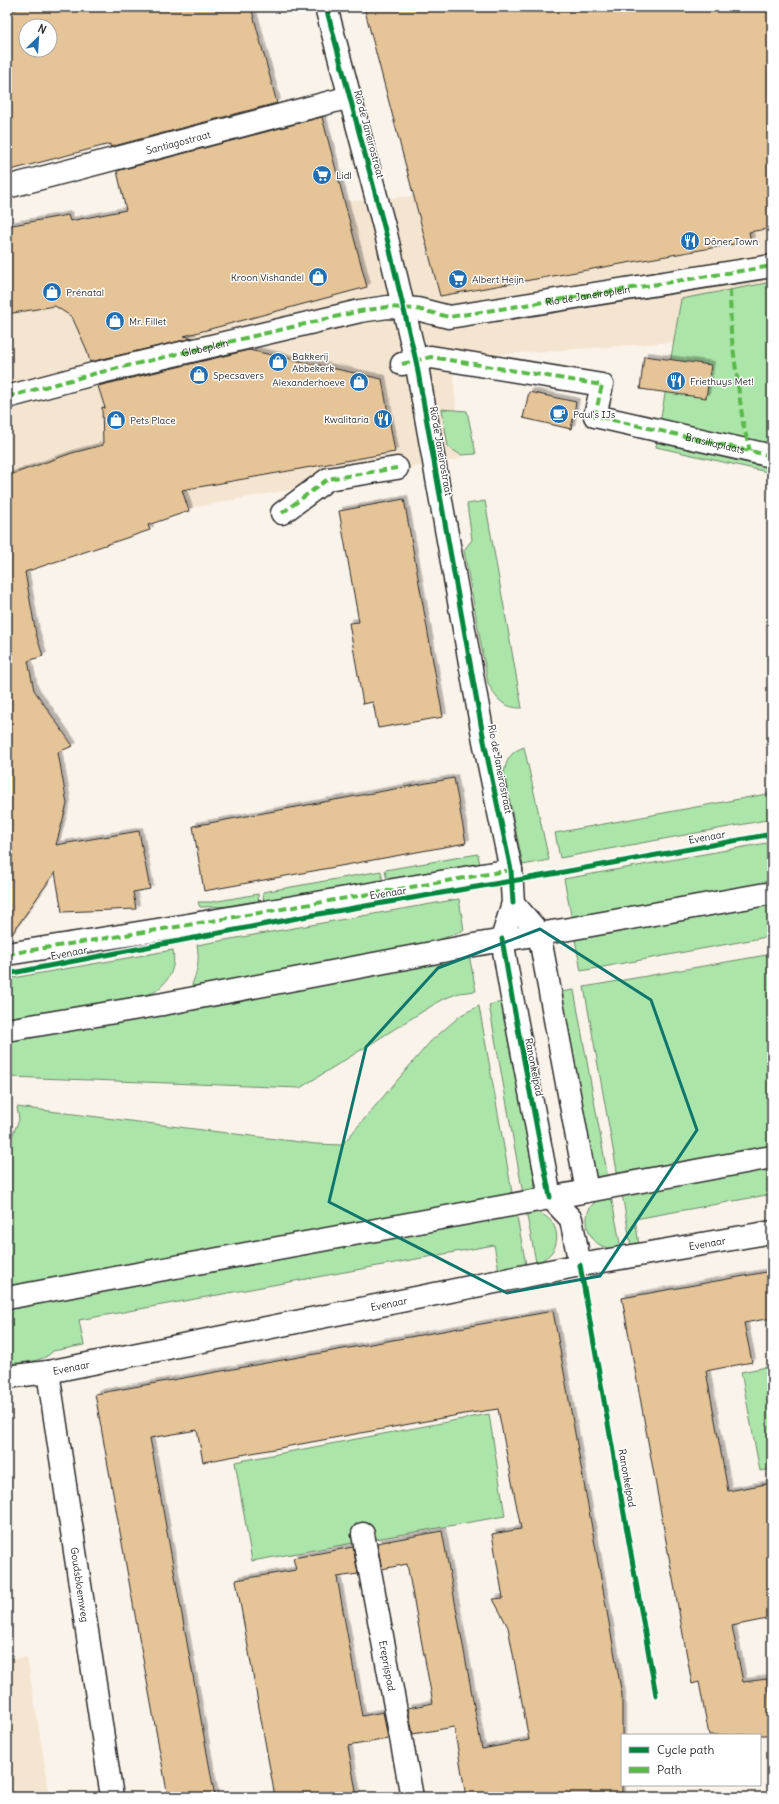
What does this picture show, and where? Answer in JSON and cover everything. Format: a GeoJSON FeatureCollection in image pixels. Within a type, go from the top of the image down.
{"type":"FeatureCollection","features":[{"type":"Feature","properties":{"kind":"street","name":"Rio de Janeirostraat"},"geometry":{"type":"LineString","coordinates":[[326,7],[404,308],[409,363],[511,870],[513,903],[502,939]]}},
{"type":"Feature","properties":{"kind":"street","name":"Santiagostraat"},"geometry":{"type":"LineString","coordinates":[[7,187],[350,97]]}},
{"type":"Feature","properties":{"kind":"street","name":"Rio de Janeiroplein"},"geometry":{"type":"LineString","coordinates":[[404,308],[418,309],[449,317],[772,266]]}},
{"type":"Feature","properties":{"kind":"street","name":"Globeplein"},"geometry":{"type":"LineString","coordinates":[[7,397],[97,373],[360,311],[388,307],[404,308]]}},
{"type":"Feature","properties":{"kind":"street","name":"Brasiliaplaats"},"geometry":{"type":"LineString","coordinates":[[409,363],[431,357],[602,385],[595,416],[772,456]]}},
{"type":"Feature","properties":{"kind":"street"},"geometry":{"type":"LineString","coordinates":[[282,513],[328,479],[397,468]]}},
{"type":"Feature","properties":{"kind":"street"},"geometry":{"type":"LineString","coordinates":[[7,954],[190,925],[511,870]]}},
{"type":"Feature","properties":{"kind":"street"},"geometry":{"type":"LineString","coordinates":[[7,1030],[163,1004],[502,939],[569,929],[772,893]]}},
{"type":"Feature","properties":{"kind":"street"},"geometry":{"type":"LineString","coordinates":[[513,903],[539,933],[587,1191],[571,1219]]}},
{"type":"Feature","properties":{"kind":"street","name":"Ranonkelpad"},"geometry":{"type":"LineString","coordinates":[[502,939],[550,1197]]}},
{"type":"Feature","properties":{"kind":"street"},"geometry":{"type":"LineString","coordinates":[[7,1298],[772,1157]]}},
{"type":"Feature","properties":{"kind":"street"},"geometry":{"type":"LineString","coordinates":[[550,1197],[571,1219],[580,1265]]}},
{"type":"Feature","properties":{"kind":"street","name":"Evenaar"},"geometry":{"type":"LineString","coordinates":[[7,1377],[48,1372],[580,1265],[772,1232]]}},
{"type":"Feature","properties":{"kind":"street","name":"Goudsbloemweg"},"geometry":{"type":"LineString","coordinates":[[48,1372],[112,1797]]}},
{"type":"Feature","properties":{"kind":"street","name":"Ereprijspad"},"geometry":{"type":"LineString","coordinates":[[363,1534],[412,1797]]}},
{"type":"Feature","properties":{"kind":"highlighted area"},"geometry":{"type":"Polygon","coordinates":[[[540,929],[651,1000],[697,1130],[600,1276],[507,1293],[329,1202],[366,1047],[438,968],[540,929]]]}},
{"type":"Feature","properties":{"kind":"shaded area"},"geometry":{"type":"Polygon","coordinates":[[[772,166],[772,335],[452,358],[460,459],[7,541],[7,230],[772,166]]]}},
{"type":"Feature","properties":{"kind":"shaded area"},"geometry":{"type":"Polygon","coordinates":[[[27,1657],[50,1797],[7,1797],[7,1660],[27,1657]]]}},
{"type":"Feature","properties":{"kind":"green space"},"geometry":{"type":"Polygon","coordinates":[[[772,282],[772,473],[656,447],[681,299],[772,282]]]}},
{"type":"Feature","properties":{"kind":"green space"},"geometry":{"type":"Polygon","coordinates":[[[442,409],[467,411],[476,454],[461,455],[448,447],[442,409]]]}},
{"type":"Feature","properties":{"kind":"green space"},"geometry":{"type":"Polygon","coordinates":[[[485,501],[522,708],[515,708],[501,702],[494,694],[488,683],[464,550],[472,540],[467,504],[485,501]]]}},
{"type":"Feature","properties":{"kind":"green space"},"geometry":{"type":"Polygon","coordinates":[[[524,747],[549,860],[523,865],[504,774],[506,765],[512,754],[524,747]]]}},
{"type":"Feature","properties":{"kind":"green space"},"geometry":{"type":"Polygon","coordinates":[[[772,793],[772,819],[560,858],[555,833],[772,793]]]}},
{"type":"Feature","properties":{"kind":"green space"},"geometry":{"type":"Polygon","coordinates":[[[772,842],[772,883],[572,920],[564,879],[772,842]]]}},
{"type":"Feature","properties":{"kind":"green space"},"geometry":{"type":"Polygon","coordinates":[[[478,854],[481,871],[388,887],[385,870],[478,854]]]}},
{"type":"Feature","properties":{"kind":"green space"},"geometry":{"type":"Polygon","coordinates":[[[381,871],[384,888],[264,905],[263,892],[381,871]]]}},
{"type":"Feature","properties":{"kind":"green space"},"geometry":{"type":"Polygon","coordinates":[[[258,894],[259,906],[200,907],[198,902],[212,902],[258,894]]]}},
{"type":"Feature","properties":{"kind":"green space"},"geometry":{"type":"Polygon","coordinates":[[[459,899],[464,930],[427,945],[191,987],[197,967],[197,945],[459,899]]]}},
{"type":"Feature","properties":{"kind":"green space"},"geometry":{"type":"Polygon","coordinates":[[[772,901],[772,936],[581,971],[574,934],[772,901]]]}},
{"type":"Feature","properties":{"kind":"green space"},"geometry":{"type":"Polygon","coordinates":[[[173,950],[174,957],[170,974],[159,989],[153,993],[7,1022],[7,979],[173,950]]]}},
{"type":"Feature","properties":{"kind":"green space"},"geometry":{"type":"Polygon","coordinates":[[[772,954],[772,1149],[618,1177],[584,987],[772,954]]]}},
{"type":"Feature","properties":{"kind":"green space"},"geometry":{"type":"Polygon","coordinates":[[[469,955],[476,991],[459,993],[441,1000],[300,1088],[11,1077],[7,1052],[7,1037],[469,955]]]}},
{"type":"Feature","properties":{"kind":"green space"},"geometry":{"type":"Polygon","coordinates":[[[574,990],[608,1178],[603,1179],[596,1177],[593,1173],[560,992],[574,990]]]}},
{"type":"Feature","properties":{"kind":"green space"},"geometry":{"type":"Polygon","coordinates":[[[502,1002],[535,1182],[534,1189],[523,1194],[489,1005],[502,1002]]]}},
{"type":"Feature","properties":{"kind":"green space"},"geometry":{"type":"Polygon","coordinates":[[[479,1006],[513,1198],[7,1287],[7,1147],[19,1120],[17,1107],[316,1144],[342,1145],[430,1042],[461,1015],[479,1006]]]}},
{"type":"Feature","properties":{"kind":"green space"},"geometry":{"type":"Polygon","coordinates":[[[772,1166],[772,1194],[635,1219],[639,1245],[631,1246],[622,1194],[772,1166]]]}},
{"type":"Feature","properties":{"kind":"green space"},"geometry":{"type":"Polygon","coordinates":[[[611,1196],[621,1248],[613,1249],[597,1243],[589,1233],[587,1220],[590,1208],[594,1203],[602,1198],[611,1196]]]}},
{"type":"Feature","properties":{"kind":"green space"},"geometry":{"type":"Polygon","coordinates":[[[526,1211],[539,1213],[548,1218],[554,1225],[556,1234],[556,1243],[552,1251],[546,1258],[536,1262],[526,1211]]]}},
{"type":"Feature","properties":{"kind":"green space"},"geometry":{"type":"Polygon","coordinates":[[[516,1212],[526,1265],[499,1270],[494,1245],[79,1320],[84,1345],[53,1351],[44,1358],[38,1360],[7,1364],[7,1305],[516,1212]]]}},
{"type":"Feature","properties":{"kind":"green space"},"geometry":{"type":"Polygon","coordinates":[[[772,1366],[772,1469],[760,1471],[741,1372],[772,1366]]]}},
{"type":"Feature","properties":{"kind":"green space"},"geometry":{"type":"Polygon","coordinates":[[[489,1414],[505,1516],[252,1561],[235,1462],[489,1414]]]}},
{"type":"Feature","properties":{"kind":"building"},"geometry":{"type":"Polygon","coordinates":[[[24,7],[251,7],[277,103],[110,147],[110,144],[7,171],[7,12],[24,7]]]}},
{"type":"Feature","properties":{"kind":"building"},"geometry":{"type":"Polygon","coordinates":[[[364,7],[772,7],[772,228],[749,232],[751,241],[440,296],[364,7]]]}},
{"type":"Feature","properties":{"kind":"building"},"geometry":{"type":"Polygon","coordinates":[[[322,117],[367,287],[184,336],[193,338],[90,362],[86,348],[72,317],[55,306],[7,314],[7,226],[68,215],[70,221],[126,210],[117,171],[322,117]]]}},
{"type":"Feature","properties":{"kind":"building"},"geometry":{"type":"Polygon","coordinates":[[[249,350],[382,379],[395,452],[182,490],[189,511],[148,525],[150,530],[25,572],[36,634],[43,656],[28,661],[34,690],[73,746],[58,752],[67,804],[56,845],[139,831],[150,889],[133,892],[136,909],[62,912],[55,872],[7,941],[7,476],[72,453],[103,445],[102,407],[105,408],[98,386],[249,350]]]}},
{"type":"Feature","properties":{"kind":"building"},"geometry":{"type":"Polygon","coordinates":[[[644,356],[711,365],[706,398],[640,389],[644,356]]]}},
{"type":"Feature","properties":{"kind":"building"},"geometry":{"type":"Polygon","coordinates":[[[529,392],[576,402],[571,429],[523,418],[529,392]]]}},
{"type":"Feature","properties":{"kind":"building"},"geometry":{"type":"Polygon","coordinates":[[[404,499],[443,717],[378,728],[373,702],[363,704],[349,623],[359,622],[339,511],[404,499]]]}},
{"type":"Feature","properties":{"kind":"building"},"geometry":{"type":"Polygon","coordinates":[[[454,778],[466,843],[204,891],[193,826],[454,778]]]}},
{"type":"Feature","properties":{"kind":"building"},"geometry":{"type":"Polygon","coordinates":[[[772,1271],[772,1318],[744,1323],[752,1362],[706,1371],[728,1491],[772,1483],[772,1618],[732,1626],[743,1682],[767,1679],[772,1711],[772,1735],[709,1734],[699,1682],[692,1684],[622,1298],[772,1271]]]}},
{"type":"Feature","properties":{"kind":"building"},"geometry":{"type":"Polygon","coordinates":[[[553,1311],[622,1695],[622,1795],[609,1797],[466,1797],[454,1727],[413,1734],[408,1708],[433,1703],[407,1564],[382,1569],[377,1543],[442,1531],[482,1749],[529,1740],[508,1627],[493,1599],[503,1598],[492,1534],[521,1529],[498,1409],[203,1462],[197,1430],[150,1438],[215,1797],[168,1797],[95,1394],[553,1311]]]}},
{"type":"Feature","properties":{"kind":"building"},"geometry":{"type":"Polygon","coordinates":[[[353,1547],[358,1574],[337,1577],[362,1716],[383,1712],[388,1739],[348,1746],[357,1797],[275,1797],[236,1580],[296,1570],[293,1558],[353,1547]]]}},
{"type":"Feature","properties":{"kind":"marked path"},"geometry":{"type":"LineString","coordinates":[[7,397],[97,373],[360,311],[388,307],[417,309],[449,317],[772,266]]}},
{"type":"Feature","properties":{"kind":"marked path"},"geometry":{"type":"LineString","coordinates":[[730,290],[731,332],[743,423],[750,451]]}},
{"type":"Feature","properties":{"kind":"marked path"},"geometry":{"type":"LineString","coordinates":[[402,364],[431,357],[602,385],[595,416],[772,456]]}},
{"type":"Feature","properties":{"kind":"marked path"},"geometry":{"type":"LineString","coordinates":[[282,513],[328,479],[397,468]]}},
{"type":"Feature","properties":{"kind":"marked path"},"geometry":{"type":"LineString","coordinates":[[7,954],[511,870]]}},
{"type":"Feature","properties":{"kind":"cycle path"},"geometry":{"type":"LineString","coordinates":[[326,7],[386,234],[416,361],[484,741],[511,870],[513,903]]}},
{"type":"Feature","properties":{"kind":"cycle path"},"geometry":{"type":"LineString","coordinates":[[7,974],[313,915],[558,873],[772,834]]}},
{"type":"Feature","properties":{"kind":"cycle path"},"geometry":{"type":"LineString","coordinates":[[502,939],[550,1197]]}},
{"type":"Feature","properties":{"kind":"cycle path"},"geometry":{"type":"LineString","coordinates":[[580,1265],[656,1695]]}},
{"type":"Feature","properties":{"kind":"place","name":"Lidl"},"geometry":{"type":"Point","coordinates":[322,175]}},
{"type":"Feature","properties":{"kind":"place","name":"Döner Town"},"geometry":{"type":"Point","coordinates":[690,241]}},
{"type":"Feature","properties":{"kind":"place","name":"Kroon Vishandel"},"geometry":{"type":"Point","coordinates":[318,277]}},
{"type":"Feature","properties":{"kind":"place","name":"Albert Heijn"},"geometry":{"type":"Point","coordinates":[458,279]}},
{"type":"Feature","properties":{"kind":"place","name":"Prénatal"},"geometry":{"type":"Point","coordinates":[52,292]}},
{"type":"Feature","properties":{"kind":"place","name":"Mr. Fillet"},"geometry":{"type":"Point","coordinates":[115,321]}},
{"type":"Feature","properties":{"kind":"place","name":"Bakkerij Abbekerk"},"geometry":{"type":"Point","coordinates":[278,362]}},
{"type":"Feature","properties":{"kind":"place","name":"Specsavers"},"geometry":{"type":"Point","coordinates":[199,375]}},
{"type":"Feature","properties":{"kind":"place","name":"Friethuys Met!"},"geometry":{"type":"Point","coordinates":[676,381]}},
{"type":"Feature","properties":{"kind":"place","name":"Alexanderhoeve"},"geometry":{"type":"Point","coordinates":[359,382]}},
{"type":"Feature","properties":{"kind":"place","name":"Paul's IJs"},"geometry":{"type":"Point","coordinates":[559,414]}},
{"type":"Feature","properties":{"kind":"place","name":"Kwalitaria"},"geometry":{"type":"Point","coordinates":[383,419]}},
{"type":"Feature","properties":{"kind":"place","name":"Pets Place"},"geometry":{"type":"Point","coordinates":[116,420]}}]}
